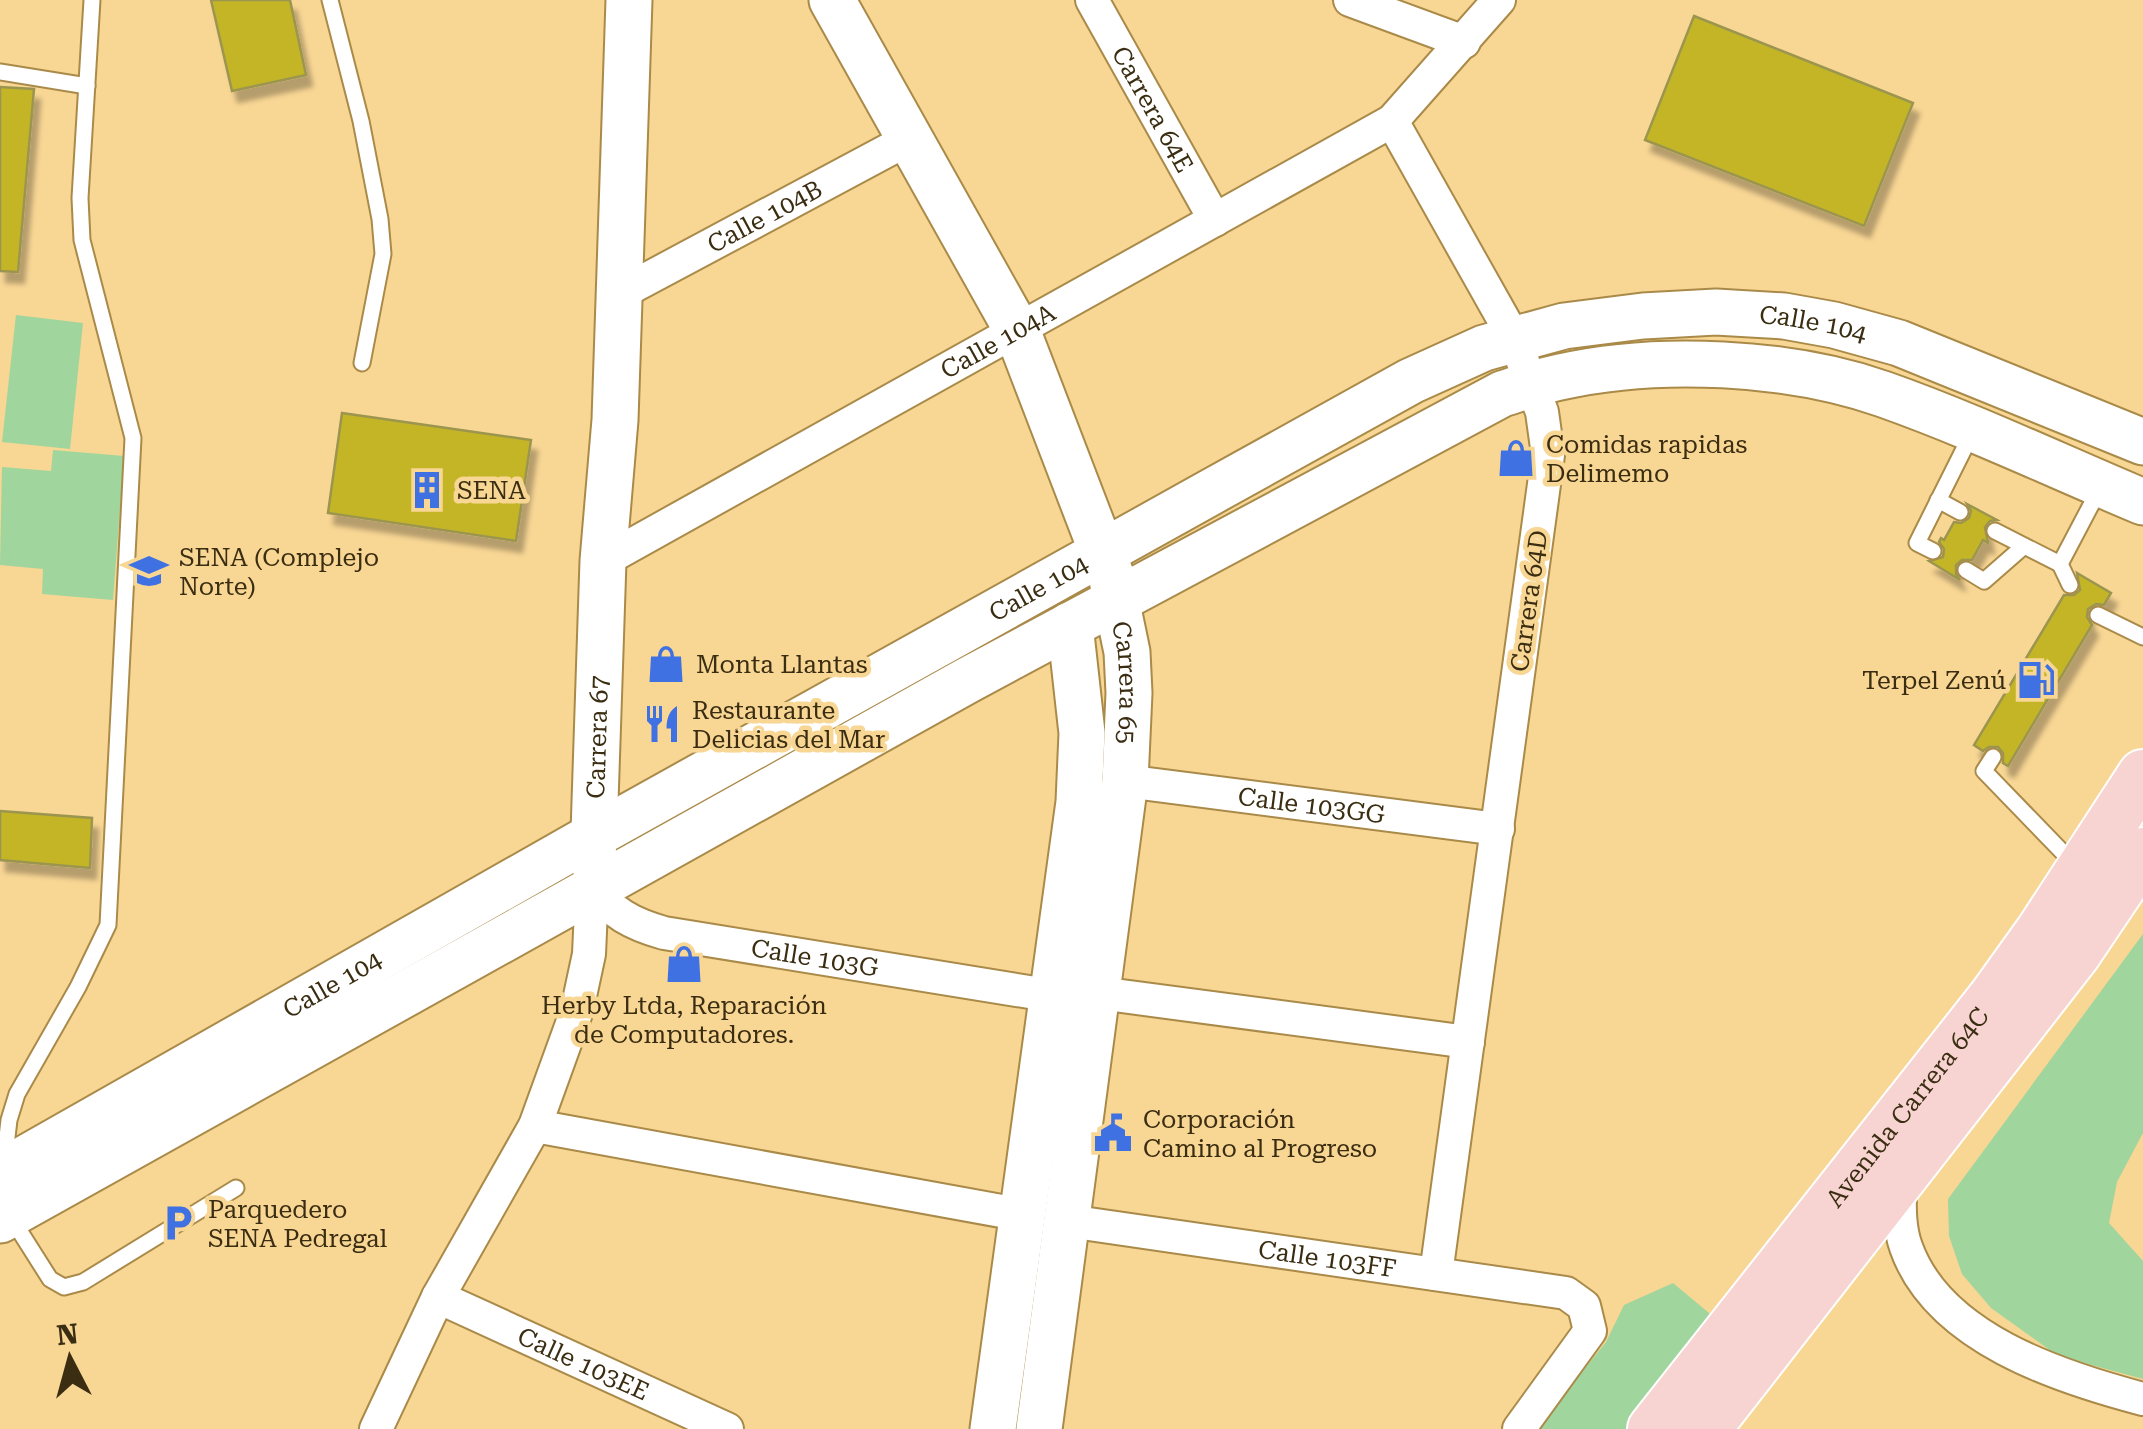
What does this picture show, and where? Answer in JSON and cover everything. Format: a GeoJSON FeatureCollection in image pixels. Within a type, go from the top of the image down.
{"type":"FeatureCollection","features":[{"type":"Feature","properties":{"kind":"main road","name":"Carrera 67"},"geometry":{"type":"LineString","coordinates":[[592,887],[602,561],[614,436],[629,0]]}},
{"type":"Feature","properties":{"kind":"main road","name":"Carrera 65"},"geometry":{"type":"LineString","coordinates":[[832,0],[1016,330],[1118,599],[1127,652],[1130,693],[1126,781],[1040,1429]]}},
{"type":"Feature","properties":{"kind":"main road","name":"Calle 104"},"geometry":{"type":"LineString","coordinates":[[3,1195],[593,836],[1411,381],[1514,338],[1564,326],[1644,316],[1716,312],[1784,316],[1899,343],[2143,442]]}},
{"type":"Feature","properties":{"kind":"main road","name":"Calle 104"},"geometry":{"type":"LineString","coordinates":[[3,1195],[592,887],[1470,409],[1533,385],[1580,373],[1651,366],[1743,367],[1793,373],[1881,393],[2143,502]]}},
{"type":"Feature","properties":{"kind":"main road","name":"Carrera 65"},"geometry":{"type":"LineString","coordinates":[[994,1429],[1054,996],[1081,766],[1080,694],[1070,625]]}},
{"type":"Feature","properties":{"kind":"main road","name":"Avenida Carrera 64C"},"geometry":{"type":"LineString","coordinates":[[1653,1429],[1994,997],[2143,775]]}},
{"type":"Feature","properties":{"kind":"main road","name":"Avenida Carrera 64C"},"geometry":{"type":"LineString","coordinates":[[1706,1429],[2076,954],[2143,854]]}},
{"type":"Feature","properties":{"kind":"street","name":"Carrera 64E"},"geometry":{"type":"LineString","coordinates":[[1092,0],[1215,220]]}},
{"type":"Feature","properties":{"kind":"street"},"geometry":{"type":"LineString","coordinates":[[1350,0],[1464,42]]}},
{"type":"Feature","properties":{"kind":"street"},"geometry":{"type":"LineString","coordinates":[[1392,122],[1499,0]]}},
{"type":"Feature","properties":{"kind":"street","name":"Calle 104A"},"geometry":{"type":"LineString","coordinates":[[602,561],[1392,122]]}},
{"type":"Feature","properties":{"kind":"street","name":"Carrera 64D"},"geometry":{"type":"LineString","coordinates":[[1392,122],[1514,338],[1542,412],[1548,455],[1436,1274]]}},
{"type":"Feature","properties":{"kind":"street","name":"Calle 104B"},"geometry":{"type":"LineString","coordinates":[[619,294],[909,138]]}},
{"type":"Feature","properties":{"kind":"street","name":"Calle 103GG"},"geometry":{"type":"LineString","coordinates":[[1126,781],[1498,830]]}},
{"type":"Feature","properties":{"kind":"street","name":"Calle 103G"},"geometry":{"type":"LineString","coordinates":[[592,887],[626,920],[664,934],[1054,996]]}},
{"type":"Feature","properties":{"kind":"street","name":"Carrera 67"},"geometry":{"type":"LineString","coordinates":[[376,1429],[438,1297],[535,1126],[577,1010],[589,954],[592,887]]}},
{"type":"Feature","properties":{"kind":"street"},"geometry":{"type":"LineString","coordinates":[[1100,993],[1468,1042]]}},
{"type":"Feature","properties":{"kind":"street"},"geometry":{"type":"LineString","coordinates":[[535,1126],[1022,1215]]}},
{"type":"Feature","properties":{"kind":"street"},"geometry":{"type":"LineString","coordinates":[[1900,1178],[1900,1220],[1914,1265],[1961,1319],[2024,1360],[2074,1381],[2143,1399]]}},
{"type":"Feature","properties":{"kind":"street","name":"Calle 103FF"},"geometry":{"type":"LineString","coordinates":[[1068,1220],[1566,1293],[1584,1306],[1590,1331],[1519,1429]]}},
{"type":"Feature","properties":{"kind":"street","name":"Calle 103EE"},"geometry":{"type":"LineString","coordinates":[[438,1297],[727,1429]]}},
{"type":"Feature","properties":{"kind":"lane"},"geometry":{"type":"LineString","coordinates":[[92,0],[80,198],[82,240],[133,438],[108,925],[17,1094],[9,1120],[3,1195],[50,1279],[64,1287],[83,1282],[236,1188]]}},
{"type":"Feature","properties":{"kind":"lane"},"geometry":{"type":"LineString","coordinates":[[330,0],[369,153],[380,219],[382,254],[362,363]]}},
{"type":"Feature","properties":{"kind":"lane"},"geometry":{"type":"LineString","coordinates":[[0,72],[87,86]]}},
{"type":"Feature","properties":{"kind":"lane"},"geometry":{"type":"LineString","coordinates":[[1934,551],[1917,543],[1973,431]]}},
{"type":"Feature","properties":{"kind":"lane"},"geometry":{"type":"LineString","coordinates":[[2060,564],[2102,485]]}},
{"type":"Feature","properties":{"kind":"lane"},"geometry":{"type":"LineString","coordinates":[[1938,500],[1960,512]]}},
{"type":"Feature","properties":{"kind":"lane"},"geometry":{"type":"LineString","coordinates":[[1995,531],[2060,564],[2070,585]]}},
{"type":"Feature","properties":{"kind":"lane"},"geometry":{"type":"LineString","coordinates":[[1966,570],[1984,580],[2024,546]]}},
{"type":"Feature","properties":{"kind":"lane"},"geometry":{"type":"LineString","coordinates":[[2098,615],[2143,637]]}},
{"type":"Feature","properties":{"kind":"lane"},"geometry":{"type":"LineString","coordinates":[[1993,756],[1984,771],[2081,872]]}},
{"type":"Feature","properties":{"kind":"green space"},"geometry":{"type":"Polygon","coordinates":[[[16,315],[83,323],[70,449],[2,442],[16,315]]]}},
{"type":"Feature","properties":{"kind":"green space"},"geometry":{"type":"Polygon","coordinates":[[[53,450],[124,456],[113,600],[42,594],[43,569],[0,565],[2,467],[51,471],[53,450]]]}},
{"type":"Feature","properties":{"kind":"green space"},"geometry":{"type":"Polygon","coordinates":[[[2143,934],[2143,1133],[2117,1182],[2109,1223],[2143,1261],[2143,1379],[2058,1356],[1991,1308],[1962,1274],[1949,1236],[1948,1199],[2143,934]]]}},
{"type":"Feature","properties":{"kind":"green space"},"geometry":{"type":"Polygon","coordinates":[[[1673,1283],[1715,1318],[1628,1429],[1536,1429],[1606,1342],[1624,1305],[1673,1283]]]}},
{"type":"Feature","properties":{"kind":"building"},"geometry":{"type":"Polygon","coordinates":[[[211,0],[290,0],[306,75],[232,91],[211,0]]]}},
{"type":"Feature","properties":{"kind":"building"},"geometry":{"type":"Polygon","coordinates":[[[1694,16],[1913,103],[1864,226],[1645,140],[1694,16]]]}},
{"type":"Feature","properties":{"kind":"building"},"geometry":{"type":"Polygon","coordinates":[[[0,87],[34,89],[18,272],[0,271],[0,87]]]}},
{"type":"Feature","properties":{"kind":"building","name":"SENA"},"geometry":{"type":"Polygon","coordinates":[[[342,413],[531,440],[516,541],[328,513],[342,413]]]}},
{"type":"Feature","properties":{"kind":"building"},"geometry":{"type":"Polygon","coordinates":[[[1967,504],[1997,520],[1985,527],[1988,543],[1983,540],[1972,560],[1956,565],[1960,580],[1929,561],[1943,557],[1944,549],[1939,542],[1954,522],[1969,518],[1967,504]]]}},
{"type":"Feature","properties":{"kind":"building","name":"Terpel Zenú"},"geometry":{"type":"Polygon","coordinates":[[[2077,573],[2111,593],[2104,605],[2088,609],[2092,625],[2008,766],[2003,763],[1998,747],[1983,751],[1974,745],[2064,595],[2080,590],[2077,573]]]}},
{"type":"Feature","properties":{"kind":"building"},"geometry":{"type":"Polygon","coordinates":[[[0,811],[92,818],[90,868],[0,860],[0,811]]]}},
{"type":"Feature","properties":{"kind":"place","name":"Comidas rapidas Delimemo"},"geometry":{"type":"Point","coordinates":[1516,458]}},
{"type":"Feature","properties":{"kind":"place","name":"SENA"},"geometry":{"type":"Point","coordinates":[427,490]}},
{"type":"Feature","properties":{"kind":"place","name":"SENA (Complejo Norte)"},"geometry":{"type":"Point","coordinates":[149,571]}},
{"type":"Feature","properties":{"kind":"place","name":"Monta Llantas"},"geometry":{"type":"Point","coordinates":[666,664]}},
{"type":"Feature","properties":{"kind":"place","name":"Terpel Zenú"},"geometry":{"type":"Point","coordinates":[2036,680]}},
{"type":"Feature","properties":{"kind":"place","name":"Restaurante Delicias del Mar"},"geometry":{"type":"Point","coordinates":[662,724]}},
{"type":"Feature","properties":{"kind":"place","name":"Herby Ltda, Reparación de Computadores."},"geometry":{"type":"Point","coordinates":[684,964]}},
{"type":"Feature","properties":{"kind":"place","name":"Corporación Camino al Progreso"},"geometry":{"type":"Point","coordinates":[1113,1133]}},
{"type":"Feature","properties":{"kind":"place","name":"Parquedero SENA Pedregal"},"geometry":{"type":"Point","coordinates":[178,1223]}}]}
